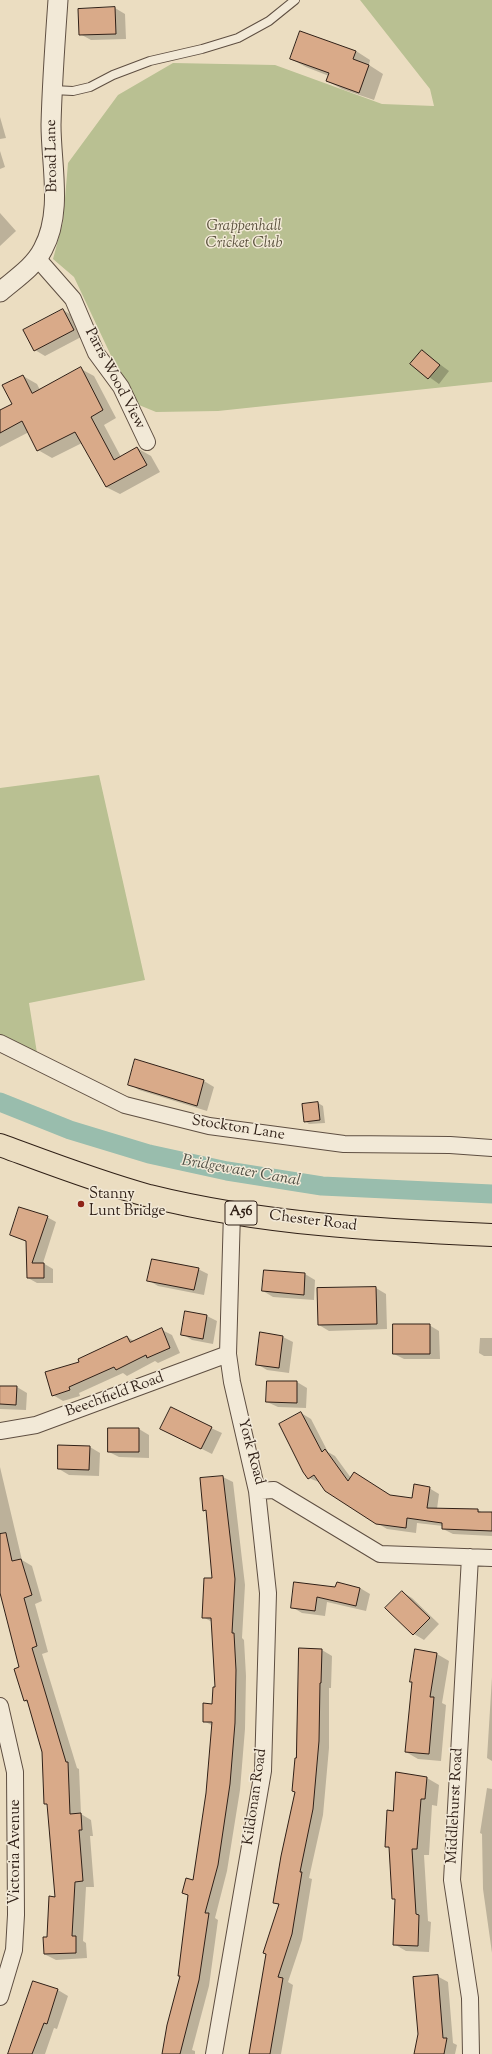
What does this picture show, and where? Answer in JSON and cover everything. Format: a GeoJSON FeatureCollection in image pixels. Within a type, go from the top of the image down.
{"type":"FeatureCollection","features":[{"type":"Feature","properties":{"kind":"main road","name":"Chester Road"},"geometry":{"type":"LineString","coordinates":[[0,1145],[88,1178],[175,1202],[309,1223],[387,1230],[492,1235]]}},
{"type":"Feature","properties":{"kind":"street","name":"Broad Lane"},"geometry":{"type":"LineString","coordinates":[[0,292],[37,258],[48,237],[53,212],[51,125],[58,0]]}},
{"type":"Feature","properties":{"kind":"street","name":"Parrs Wood View"},"geometry":{"type":"LineString","coordinates":[[37,258],[73,299],[96,353],[121,387],[148,442]]}},
{"type":"Feature","properties":{"kind":"street","name":"Stockton Lane"},"geometry":{"type":"LineString","coordinates":[[0,1043],[125,1105],[209,1126],[344,1144],[450,1145],[492,1148]]}},
{"type":"Feature","properties":{"kind":"street","name":"York Road"},"geometry":{"type":"LineString","coordinates":[[232,1212],[228,1354],[232,1382],[257,1490],[274,1490],[380,1554],[492,1558]]}},
{"type":"Feature","properties":{"kind":"street","name":"Beechfield Road"},"geometry":{"type":"LineString","coordinates":[[0,1431],[36,1425],[228,1354]]}},
{"type":"Feature","properties":{"kind":"street","name":"Kildonan Road"},"geometry":{"type":"LineString","coordinates":[[214,2054],[263,1771],[268,1593],[257,1490]]}},
{"type":"Feature","properties":{"kind":"street","name":"Middlehurst Road"},"geometry":{"type":"LineString","coordinates":[[470,1557],[452,1880],[470,1998],[471,2054]]}},
{"type":"Feature","properties":{"kind":"street","name":"Victoria Avenue"},"geometry":{"type":"LineString","coordinates":[[0,1706],[15,1772],[16,1916],[14,1950],[0,1997]]}},
{"type":"Feature","properties":{"kind":"lane"},"geometry":{"type":"LineString","coordinates":[[53,90],[73,90],[90,87],[113,75],[150,61],[202,49],[238,38],[270,22],[295,0]]}},
{"type":"Feature","properties":{"kind":"green space","name":"Grappenhall Cricket Club"},"geometry":{"type":"Polygon","coordinates":[[[360,0],[492,0],[492,382],[218,411],[156,412],[139,405],[114,362],[74,277],[53,259],[63,222],[68,163],[118,95],[173,63],[275,65],[382,104],[434,106],[430,89],[360,0]]]}},
{"type":"Feature","properties":{"kind":"green space"},"geometry":{"type":"Polygon","coordinates":[[[99,775],[145,980],[29,1003],[37,1053],[0,1036],[0,788],[99,775]]]}},
{"type":"Feature","properties":{"kind":"building"},"geometry":{"type":"Polygon","coordinates":[[[115,7],[116,34],[79,35],[78,9],[115,7]]]}},
{"type":"Feature","properties":{"kind":"building"},"geometry":{"type":"Polygon","coordinates":[[[300,31],[356,51],[353,59],[369,65],[359,93],[326,81],[329,73],[290,59],[300,31]]]}},
{"type":"Feature","properties":{"kind":"building"},"geometry":{"type":"Polygon","coordinates":[[[63,309],[74,330],[34,351],[23,330],[63,309]]]}},
{"type":"Feature","properties":{"kind":"building"},"geometry":{"type":"Polygon","coordinates":[[[422,350],[440,365],[428,379],[410,364],[422,350]]]}},
{"type":"Feature","properties":{"kind":"building"},"geometry":{"type":"Polygon","coordinates":[[[81,367],[103,410],[91,417],[114,460],[137,447],[147,465],[106,487],[75,432],[37,451],[22,421],[0,433],[0,410],[12,404],[2,385],[23,375],[32,393],[81,367]]]}},
{"type":"Feature","properties":{"kind":"building"},"geometry":{"type":"Polygon","coordinates":[[[135,1059],[204,1080],[197,1106],[128,1085],[135,1059]]]}},
{"type":"Feature","properties":{"kind":"building"},"geometry":{"type":"Polygon","coordinates":[[[318,1102],[320,1120],[304,1122],[302,1104],[318,1102]]]}},
{"type":"Feature","properties":{"kind":"building"},"geometry":{"type":"Polygon","coordinates":[[[19,1207],[48,1216],[32,1263],[44,1263],[44,1278],[27,1278],[26,1241],[10,1235],[19,1207]]]}},
{"type":"Feature","properties":{"kind":"building"},"geometry":{"type":"Polygon","coordinates":[[[152,1259],[199,1268],[194,1290],[147,1281],[152,1259]]]}},
{"type":"Feature","properties":{"kind":"building"},"geometry":{"type":"Polygon","coordinates":[[[264,1270],[305,1273],[304,1295],[262,1291],[264,1270]]]}},
{"type":"Feature","properties":{"kind":"building"},"geometry":{"type":"Polygon","coordinates":[[[376,1287],[377,1324],[318,1325],[317,1288],[376,1287]]]}},
{"type":"Feature","properties":{"kind":"building"},"geometry":{"type":"Polygon","coordinates":[[[185,1311],[207,1315],[203,1339],[181,1335],[185,1311]]]}},
{"type":"Feature","properties":{"kind":"building"},"geometry":{"type":"Polygon","coordinates":[[[393,1324],[430,1324],[430,1354],[393,1354],[393,1324]]]}},
{"type":"Feature","properties":{"kind":"building"},"geometry":{"type":"Polygon","coordinates":[[[162,1328],[170,1348],[147,1358],[146,1355],[116,1370],[114,1367],[69,1387],[70,1390],[52,1396],[45,1372],[79,1362],[78,1359],[127,1336],[130,1342],[162,1328]]]}},
{"type":"Feature","properties":{"kind":"building"},"geometry":{"type":"Polygon","coordinates":[[[260,1332],[283,1336],[279,1368],[256,1365],[260,1332]]]}},
{"type":"Feature","properties":{"kind":"building"},"geometry":{"type":"Polygon","coordinates":[[[267,1381],[297,1381],[297,1403],[266,1402],[267,1381]]]}},
{"type":"Feature","properties":{"kind":"building"},"geometry":{"type":"Polygon","coordinates":[[[0,1386],[17,1386],[16,1405],[0,1404],[0,1386]]]}},
{"type":"Feature","properties":{"kind":"building"},"geometry":{"type":"Polygon","coordinates":[[[171,1407],[212,1427],[201,1449],[160,1429],[171,1407]]]}},
{"type":"Feature","properties":{"kind":"building"},"geometry":{"type":"Polygon","coordinates":[[[301,1412],[322,1452],[325,1449],[348,1481],[354,1472],[390,1495],[412,1498],[414,1484],[430,1487],[427,1508],[478,1509],[478,1512],[492,1512],[492,1531],[442,1529],[442,1523],[407,1518],[406,1528],[376,1524],[325,1491],[314,1475],[308,1479],[303,1472],[279,1424],[301,1412]]]}},
{"type":"Feature","properties":{"kind":"building"},"geometry":{"type":"Polygon","coordinates":[[[108,1428],[139,1428],[139,1452],[108,1452],[108,1428]]]}},
{"type":"Feature","properties":{"kind":"building"},"geometry":{"type":"Polygon","coordinates":[[[58,1445],[90,1446],[89,1470],[58,1469],[58,1445]]]}},
{"type":"Feature","properties":{"kind":"building"},"geometry":{"type":"Polygon","coordinates":[[[223,1476],[235,1579],[232,1633],[234,1633],[236,1670],[235,1723],[230,1784],[218,1865],[205,1913],[209,1913],[199,1980],[180,2054],[162,2054],[167,2025],[180,1976],[178,1976],[188,1895],[182,1893],[186,1878],[193,1880],[206,1793],[212,1722],[203,1722],[203,1703],[212,1704],[213,1687],[215,1687],[211,1618],[202,1618],[204,1578],[212,1578],[206,1510],[203,1511],[200,1478],[223,1476]]]}},
{"type":"Feature","properties":{"kind":"building"},"geometry":{"type":"Polygon","coordinates":[[[6,1533],[12,1561],[21,1559],[32,1595],[24,1598],[37,1646],[32,1648],[66,1762],[68,1762],[70,1814],[81,1813],[82,1830],[79,1830],[83,1881],[75,1882],[72,1936],[76,1936],[76,1953],[44,1954],[43,1937],[47,1937],[49,1896],[55,1897],[47,1804],[44,1804],[42,1752],[27,1700],[24,1701],[14,1669],[19,1667],[0,1593],[0,1534],[6,1533]]]}},
{"type":"Feature","properties":{"kind":"building"},"geometry":{"type":"Polygon","coordinates":[[[294,1582],[335,1587],[337,1582],[360,1588],[356,1606],[317,1597],[315,1611],[291,1608],[294,1582]]]}},
{"type":"Feature","properties":{"kind":"building"},"geometry":{"type":"Polygon","coordinates":[[[402,1591],[430,1618],[413,1635],[385,1608],[402,1591]]]}},
{"type":"Feature","properties":{"kind":"building"},"geometry":{"type":"Polygon","coordinates":[[[299,1648],[322,1649],[319,1741],[313,1809],[300,1872],[302,1872],[292,1934],[278,1977],[283,1978],[270,2054],[249,2054],[266,1954],[263,1953],[279,1904],[273,1903],[281,1856],[295,1792],[292,1791],[296,1758],[299,1648]]]}},
{"type":"Feature","properties":{"kind":"building"},"geometry":{"type":"Polygon","coordinates":[[[415,1649],[437,1653],[430,1697],[434,1697],[429,1754],[405,1752],[412,1682],[410,1682],[415,1649]]]}},
{"type":"Feature","properties":{"kind":"building"},"geometry":{"type":"Polygon","coordinates":[[[396,1772],[427,1777],[425,1799],[421,1799],[417,1849],[412,1849],[416,1914],[419,1915],[418,1946],[393,1945],[395,1899],[392,1899],[389,1847],[385,1847],[387,1810],[393,1811],[396,1772]]]}},
{"type":"Feature","properties":{"kind":"building"},"geometry":{"type":"Polygon","coordinates":[[[438,1975],[443,2038],[447,2038],[444,2054],[414,2054],[418,2034],[413,1977],[438,1975]]]}},
{"type":"Feature","properties":{"kind":"building"},"geometry":{"type":"Polygon","coordinates":[[[33,1981],[58,1989],[47,2024],[44,2023],[32,2054],[8,2054],[33,1981]]]}},
{"type":"Feature","properties":{"kind":"waterway","name":"Bridgewater Canal"},"geometry":{"type":"LineString","coordinates":[[0,1102],[70,1130],[149,1154],[227,1171],[322,1186],[492,1194]]}},
{"type":"Feature","properties":{"kind":"place","name":"Stanny Lunt Bridge"},"geometry":{"type":"Point","coordinates":[81,1204]}}]}
